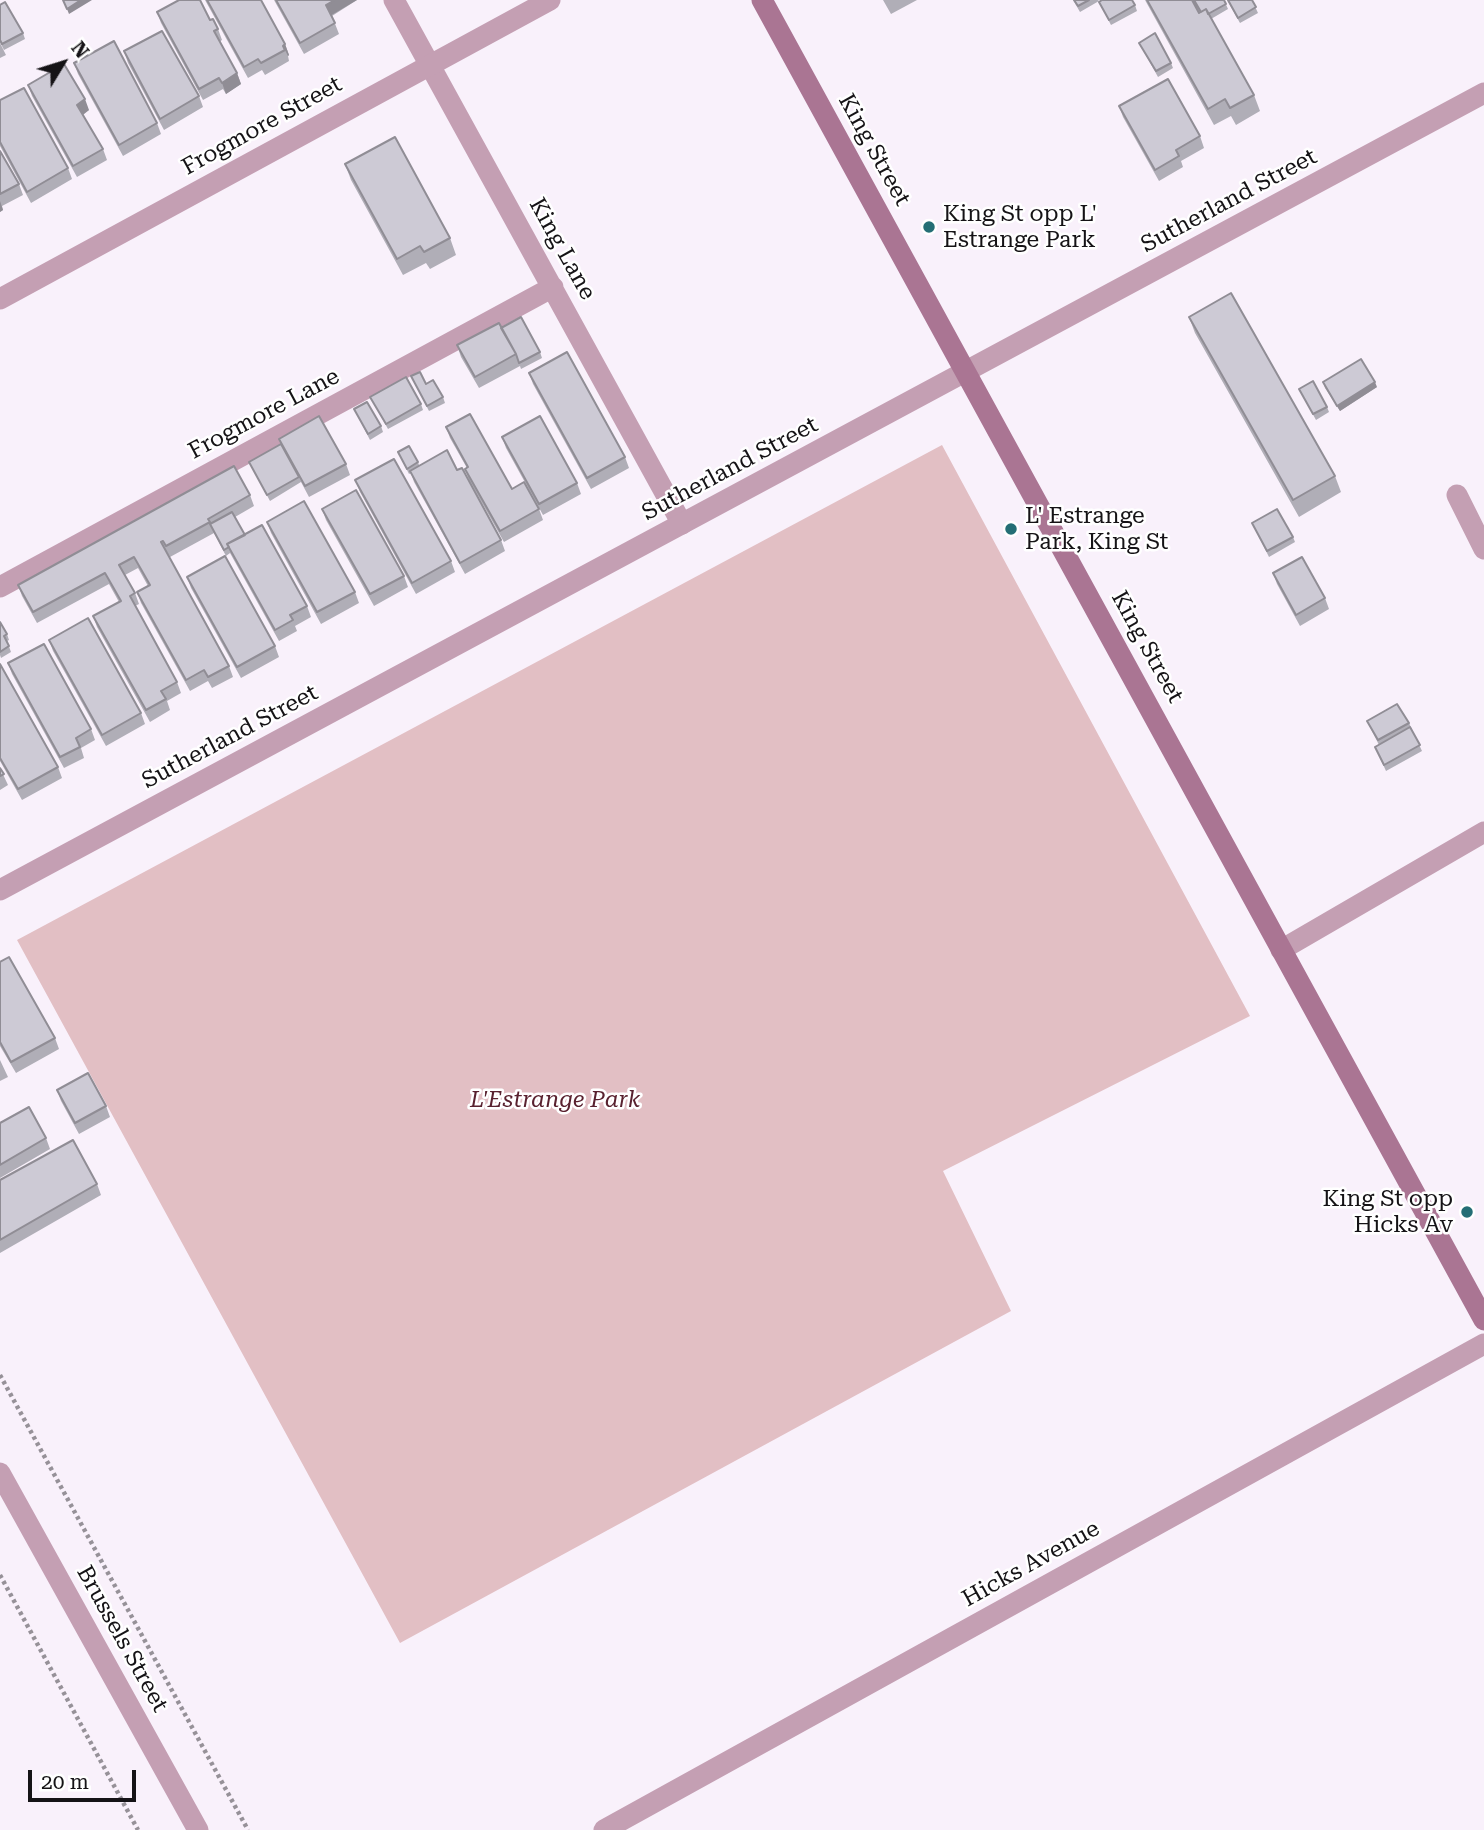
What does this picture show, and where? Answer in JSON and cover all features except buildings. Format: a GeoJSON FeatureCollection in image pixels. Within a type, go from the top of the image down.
{"type":"FeatureCollection","features":[{"type":"Feature","properties":{"kind":"main road","name":"King Street"},"geometry":{"type":"LineString","coordinates":[[762,0],[1484,1320]]}},
{"type":"Feature","properties":{"kind":"street","name":"King Lane"},"geometry":{"type":"LineString","coordinates":[[394,0],[682,524]]}},
{"type":"Feature","properties":{"kind":"street","name":"Frogmore Street"},"geometry":{"type":"LineString","coordinates":[[0,299],[550,0]]}},
{"type":"Feature","properties":{"kind":"street","name":"Sutherland Street"},"geometry":{"type":"LineString","coordinates":[[0,890],[1484,93]]}},
{"type":"Feature","properties":{"kind":"street","name":"Frogmore Lane"},"geometry":{"type":"LineString","coordinates":[[0,587],[553,287]]}},
{"type":"Feature","properties":{"kind":"street"},"geometry":{"type":"LineString","coordinates":[[1457,495],[1484,549]]}},
{"type":"Feature","properties":{"kind":"street"},"geometry":{"type":"LineString","coordinates":[[1281,950],[1484,832]]}},
{"type":"Feature","properties":{"kind":"street","name":"Hicks Avenue"},"geometry":{"type":"LineString","coordinates":[[604,1830],[1484,1344]]}},
{"type":"Feature","properties":{"kind":"street","name":"Brussels Street"},"geometry":{"type":"LineString","coordinates":[[0,1474],[198,1830]]}},
{"type":"Feature","properties":{"kind":"path"},"geometry":{"type":"LineString","coordinates":[[0,1375],[248,1830]]}},
{"type":"Feature","properties":{"kind":"path"},"geometry":{"type":"LineString","coordinates":[[0,1575],[138,1830]]}},
{"type":"Feature","properties":{"kind":"green space","name":"L'Estrange Park"},"geometry":{"type":"Polygon","coordinates":[[[942,445],[1250,1016],[943,1171],[1011,1311],[400,1643],[17,940],[942,445]]]}},
{"type":"Feature","properties":{"kind":"place","name":"King St opp L' Estrange Park"},"geometry":{"type":"Point","coordinates":[929,227]}},
{"type":"Feature","properties":{"kind":"place","name":"L' Estrange Park, King St"},"geometry":{"type":"Point","coordinates":[1011,529]}},
{"type":"Feature","properties":{"kind":"place","name":"King St opp Hicks Av"},"geometry":{"type":"Point","coordinates":[1467,1212]}}]}
